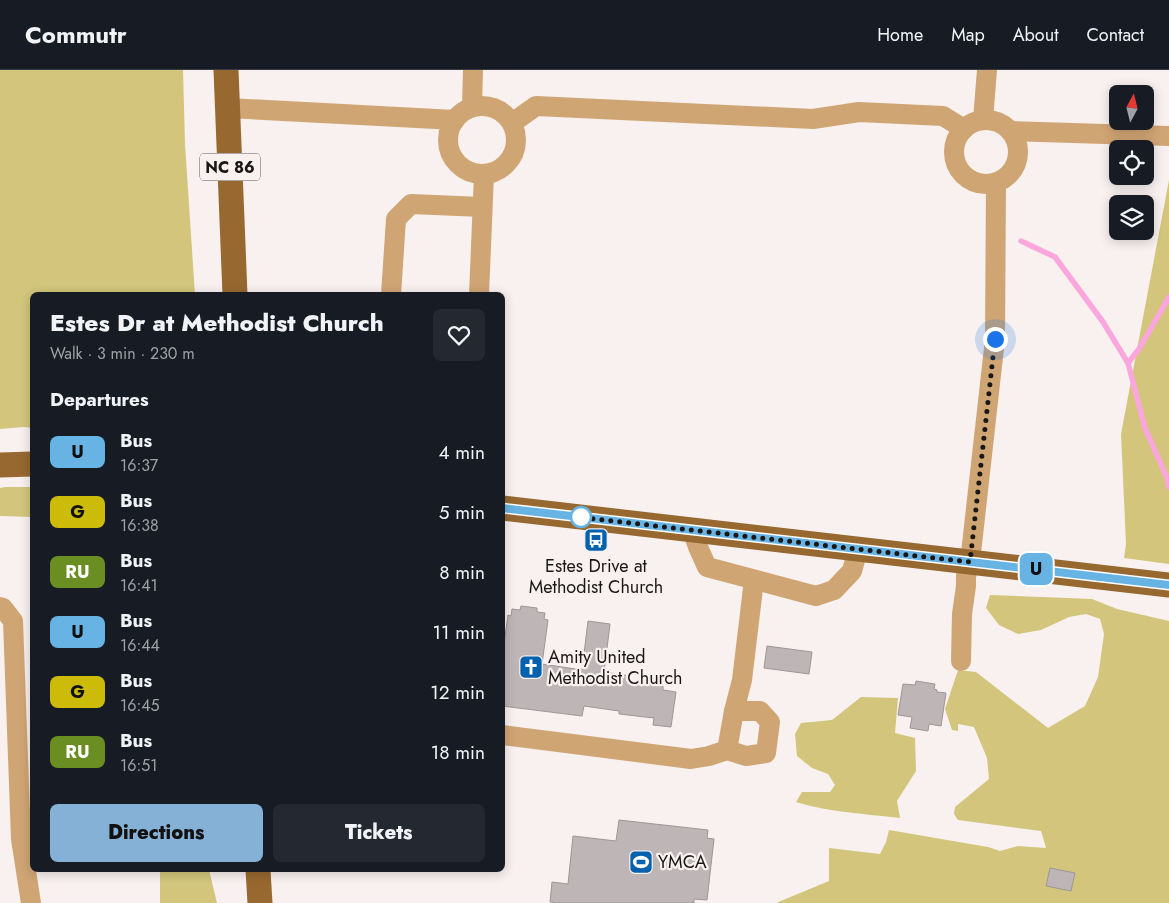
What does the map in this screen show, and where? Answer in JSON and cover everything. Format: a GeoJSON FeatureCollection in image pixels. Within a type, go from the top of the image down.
{"type":"FeatureCollection","features":[{"type":"Feature","properties":{"kind":"main road","name":"NC 86"},"geometry":{"type":"LineString","coordinates":[[226,70],[235,292]]}},
{"type":"Feature","properties":{"kind":"main road"},"geometry":{"type":"LineString","coordinates":[[0,465],[30,464]]}},
{"type":"Feature","properties":{"kind":"main road"},"geometry":{"type":"LineString","coordinates":[[505,508],[1169,585]]}},
{"type":"Feature","properties":{"kind":"main road"},"geometry":{"type":"LineString","coordinates":[[258,872],[260,903]]}},
{"type":"Feature","properties":{"kind":"lane"},"geometry":{"type":"LineString","coordinates":[[472,107],[473,70]]}},
{"type":"Feature","properties":{"kind":"lane"},"geometry":{"type":"LineString","coordinates":[[983,120],[987,70]]}},
{"type":"Feature","properties":{"kind":"lane"},"geometry":{"type":"LineString","coordinates":[[484,106],[495,108],[505,114],[512,123],[516,134],[516,146],[512,157],[505,166],[484,174],[463,168],[452,156],[448,140],[450,129],[455,120],[462,112],[472,107],[484,106]]}},
{"type":"Feature","properties":{"kind":"lane"},"geometry":{"type":"LineString","coordinates":[[512,123],[536,106],[813,119],[859,112],[943,116],[964,129]]}},
{"type":"Feature","properties":{"kind":"lane"},"geometry":{"type":"LineString","coordinates":[[228,108],[455,120]]}},
{"type":"Feature","properties":{"kind":"lane"},"geometry":{"type":"LineString","coordinates":[[983,120],[993,120],[1003,124],[1011,131],[1019,150],[1018,161],[1013,171],[996,183],[974,182],[958,168],[955,158],[954,147],[958,137],[964,129],[973,123],[983,120]]}},
{"type":"Feature","properties":{"kind":"lane"},"geometry":{"type":"LineString","coordinates":[[1011,131],[1169,136]]}},
{"type":"Feature","properties":{"kind":"lane"},"geometry":{"type":"LineString","coordinates":[[479,292],[484,174]]}},
{"type":"Feature","properties":{"kind":"lane"},"geometry":{"type":"LineString","coordinates":[[961,661],[962,614],[966,576],[970,562],[995,339],[996,183]]}},
{"type":"Feature","properties":{"kind":"lane"},"geometry":{"type":"LineString","coordinates":[[391,292],[396,218],[411,204],[482,207]]}},
{"type":"Feature","properties":{"kind":"lane"},"geometry":{"type":"LineString","coordinates":[[692,530],[708,567],[816,596],[834,590],[852,571],[858,550]]}},
{"type":"Feature","properties":{"kind":"lane"},"geometry":{"type":"LineString","coordinates":[[726,750],[742,680],[754,580]]}},
{"type":"Feature","properties":{"kind":"lane"},"geometry":{"type":"LineString","coordinates":[[0,607],[3,608],[13,621],[21,839],[31,903]]}},
{"type":"Feature","properties":{"kind":"lane"},"geometry":{"type":"LineString","coordinates":[[505,736],[691,759],[709,756],[726,750],[746,756],[766,753],[770,722],[760,711],[734,711]]}},
{"type":"Feature","properties":{"kind":"shaded area"},"geometry":{"type":"Polygon","coordinates":[[[0,70],[183,70],[185,144],[195,292],[30,292],[30,428],[0,429],[0,70]]]}},
{"type":"Feature","properties":{"kind":"shaded area"},"geometry":{"type":"Polygon","coordinates":[[[1169,180],[1169,564],[1124,558],[1126,544],[1121,434],[1169,180]]]}},
{"type":"Feature","properties":{"kind":"shaded area"},"geometry":{"type":"Polygon","coordinates":[[[30,487],[30,517],[0,516],[0,488],[30,487]]]}},
{"type":"Feature","properties":{"kind":"shaded area"},"geometry":{"type":"Polygon","coordinates":[[[990,595],[1092,599],[1117,609],[1169,621],[1169,903],[776,903],[829,881],[829,848],[880,854],[889,830],[988,847],[1000,851],[1018,846],[1046,848],[1041,831],[958,820],[954,814],[955,807],[989,779],[987,758],[974,727],[958,724],[958,731],[952,730],[945,709],[958,670],[976,672],[1048,728],[1085,706],[1098,677],[1104,634],[1100,619],[1086,614],[1069,617],[1041,630],[1018,634],[999,625],[986,608],[990,595]]]}},
{"type":"Feature","properties":{"kind":"shaded area"},"geometry":{"type":"Polygon","coordinates":[[[861,697],[898,698],[895,733],[915,738],[916,771],[897,801],[900,818],[834,810],[796,802],[802,792],[830,792],[835,785],[828,774],[812,768],[797,756],[795,734],[801,723],[832,720],[861,697]]]}},
{"type":"Feature","properties":{"kind":"shaded area"},"geometry":{"type":"Polygon","coordinates":[[[160,872],[209,872],[217,903],[160,903],[160,872]]]}},
{"type":"Feature","properties":{"kind":"building","name":"Amity United Methodist Church"},"geometry":{"type":"Polygon","coordinates":[[[521,606],[537,608],[537,612],[545,613],[544,619],[548,620],[542,664],[582,670],[588,621],[610,624],[604,672],[630,676],[629,682],[663,686],[663,690],[676,692],[671,727],[653,725],[654,718],[619,714],[619,711],[584,706],[582,716],[505,706],[505,636],[508,615],[511,616],[512,609],[520,610],[521,606]]]}},
{"type":"Feature","properties":{"kind":"building"},"geometry":{"type":"Polygon","coordinates":[[[767,646],[812,652],[809,674],[764,668],[767,646]]]}},
{"type":"Feature","properties":{"kind":"building"},"geometry":{"type":"Polygon","coordinates":[[[916,681],[935,684],[934,689],[937,692],[946,693],[941,726],[929,724],[928,731],[910,728],[912,717],[898,715],[903,684],[915,685],[916,681]]]}},
{"type":"Feature","properties":{"kind":"building","name":"YMCA"},"geometry":{"type":"Polygon","coordinates":[[[619,820],[708,830],[707,838],[714,839],[707,900],[694,899],[694,903],[550,902],[552,882],[568,884],[573,836],[616,841],[619,820]]]}},
{"type":"Feature","properties":{"kind":"building"},"geometry":{"type":"Polygon","coordinates":[[[1050,868],[1075,873],[1071,891],[1046,886],[1050,868]]]}},
{"type":"Feature","properties":{"kind":"waterway"},"geometry":{"type":"LineString","coordinates":[[1021,241],[1055,257],[1103,322],[1128,363],[1145,428],[1167,478],[1169,487]]}},
{"type":"Feature","properties":{"kind":"waterway"},"geometry":{"type":"LineString","coordinates":[[1128,363],[1139,349],[1169,297]]}},
{"type":"Feature","properties":{"kind":"bus line","name":"U"},"geometry":{"type":"LineString","coordinates":[[505,508],[1169,585]]}},
{"type":"Feature","properties":{"kind":"place","name":"Estes Drive at Methodist Church"},"geometry":{"type":"Point","coordinates":[596,540]}},
{"type":"Feature","properties":{"kind":"place","name":"Amity United Methodist Church"},"geometry":{"type":"Point","coordinates":[531,667]}},
{"type":"Feature","properties":{"kind":"place","name":"YMCA"},"geometry":{"type":"Point","coordinates":[641,862]}},
{"type":"Feature","properties":{"kind":"route"},"geometry":{"type":"LineString","coordinates":[[581,517],[578,517],[970,562],[995,339]]}}]}
